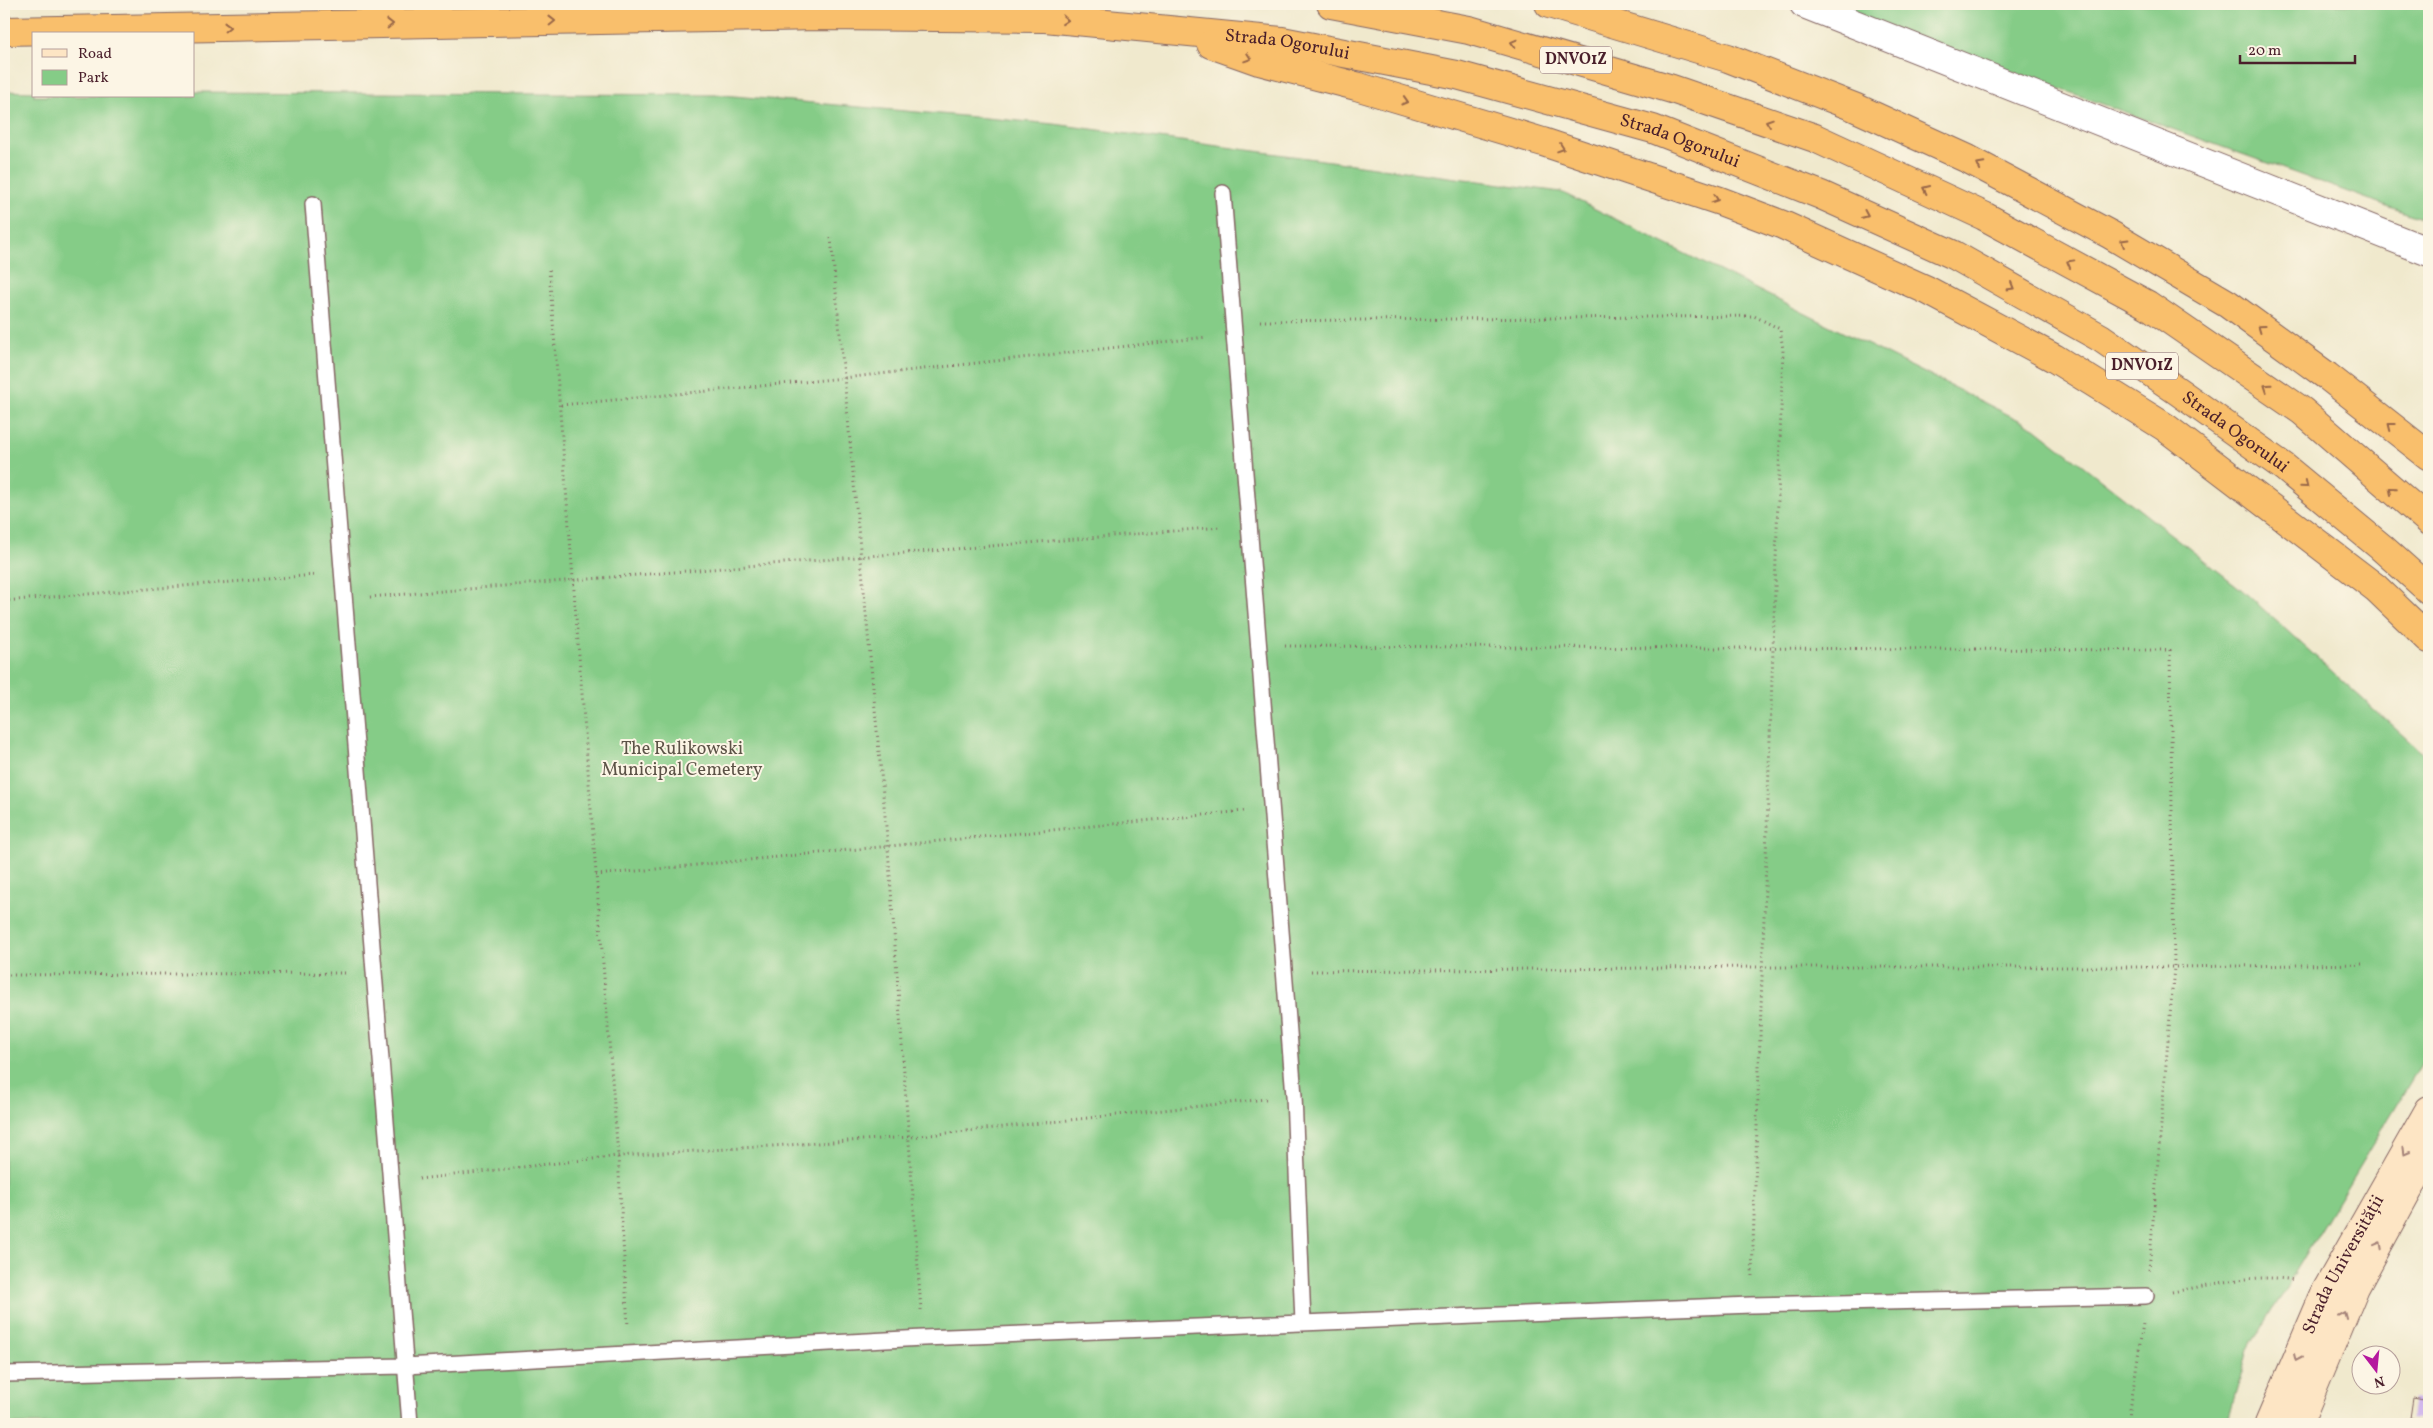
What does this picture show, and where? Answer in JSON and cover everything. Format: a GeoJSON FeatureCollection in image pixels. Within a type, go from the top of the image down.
{"type":"FeatureCollection","features":[{"type":"Feature","properties":{"kind":"highway","name":"DNVO1Z"},"geometry":{"type":"LineString","coordinates":[[1331,4],[1469,30],[1672,89],[1815,138],[1984,216],[2148,305],[2302,411],[2429,522]]}},
{"type":"Feature","properties":{"kind":"highway"},"geometry":{"type":"LineString","coordinates":[[1549,4],[1728,58],[1854,107],[1968,159],[2112,235],[2228,304],[2327,376],[2429,456]]}},
{"type":"Feature","properties":{"kind":"highway","name":"Strada Ogorului"},"geometry":{"type":"LineString","coordinates":[[4,31],[819,16],[1045,18],[1282,41],[1457,75],[1653,129],[1821,195],[1954,255],[2101,338],[2284,467],[2381,547],[2429,590]]}},
{"type":"Feature","properties":{"kind":"highway"},"geometry":{"type":"LineString","coordinates":[[1170,30],[1259,61],[1356,86],[1543,142],[1720,201],[1783,225],[1926,290],[2054,358],[2165,427],[2376,588],[2429,639]]}},
{"type":"Feature","properties":{"kind":"main road","name":"Strada Universității"},"geometry":{"type":"LineString","coordinates":[[2269,1424],[2326,1291],[2429,1110]]}},
{"type":"Feature","properties":{"kind":"main road","name":"Strada Universității"},"geometry":{"type":"LineString","coordinates":[[2298,1424],[2355,1287],[2429,1156]]}},
{"type":"Feature","properties":{"kind":"street"},"geometry":{"type":"LineString","coordinates":[[1804,4],[2429,252]]}},
{"type":"Feature","properties":{"kind":"lane"},"geometry":{"type":"LineString","coordinates":[[1223,193],[1294,1096],[1303,1323]]}},
{"type":"Feature","properties":{"kind":"lane"},"geometry":{"type":"LineString","coordinates":[[313,204],[410,1424]]}},
{"type":"Feature","properties":{"kind":"lane"},"geometry":{"type":"LineString","coordinates":[[4,1374],[405,1366],[923,1338],[1751,1305],[2146,1296]]}},
{"type":"Feature","properties":{"kind":"path"},"geometry":{"type":"LineString","coordinates":[[831,238],[888,848],[923,1338]]}},
{"type":"Feature","properties":{"kind":"path"},"geometry":{"type":"LineString","coordinates":[[549,270],[618,1156],[629,1353]]}},
{"type":"Feature","properties":{"kind":"path"},"geometry":{"type":"LineString","coordinates":[[561,405],[844,378],[1234,328],[1754,316],[1780,329],[1783,350],[1751,1305]]}},
{"type":"Feature","properties":{"kind":"path"},"geometry":{"type":"LineString","coordinates":[[345,599],[1249,525]]}},
{"type":"Feature","properties":{"kind":"path"},"geometry":{"type":"LineString","coordinates":[[4,601],[342,573]]}},
{"type":"Feature","properties":{"kind":"path"},"geometry":{"type":"LineString","coordinates":[[1259,645],[2170,650],[2174,967],[2146,1296],[2128,1424]]}},
{"type":"Feature","properties":{"kind":"path"},"geometry":{"type":"LineString","coordinates":[[596,875],[888,848],[1272,808]]}},
{"type":"Feature","properties":{"kind":"path"},"geometry":{"type":"LineString","coordinates":[[1284,972],[1761,967],[2174,967],[2365,964]]}},
{"type":"Feature","properties":{"kind":"path"},"geometry":{"type":"LineString","coordinates":[[4,975],[375,973]]}},
{"type":"Feature","properties":{"kind":"path"},"geometry":{"type":"LineString","coordinates":[[391,1182],[618,1156],[910,1137],[1294,1096]]}},
{"type":"Feature","properties":{"kind":"path"},"geometry":{"type":"LineString","coordinates":[[2146,1296],[2250,1278],[2281,1278],[2300,1281]]}},
{"type":"Feature","properties":{"kind":"green space"},"geometry":{"type":"Polygon","coordinates":[[[1823,4],[2429,4],[2429,221],[1823,4]]]}},
{"type":"Feature","properties":{"kind":"green space","name":"The Rulikowski Municipal Cemetery"},"geometry":{"type":"Polygon","coordinates":[[[4,91],[32,92],[32,98],[195,98],[195,92],[722,95],[1054,124],[1561,192],[2035,428],[2241,589],[2429,759],[2429,1051],[2248,1350],[2227,1424],[4,1424],[4,91]]]}},
{"type":"Feature","properties":{"kind":"building"},"geometry":{"type":"Polygon","coordinates":[[[2413,1398],[2429,1401],[2429,1420],[2410,1418],[2413,1398]]]}}]}
